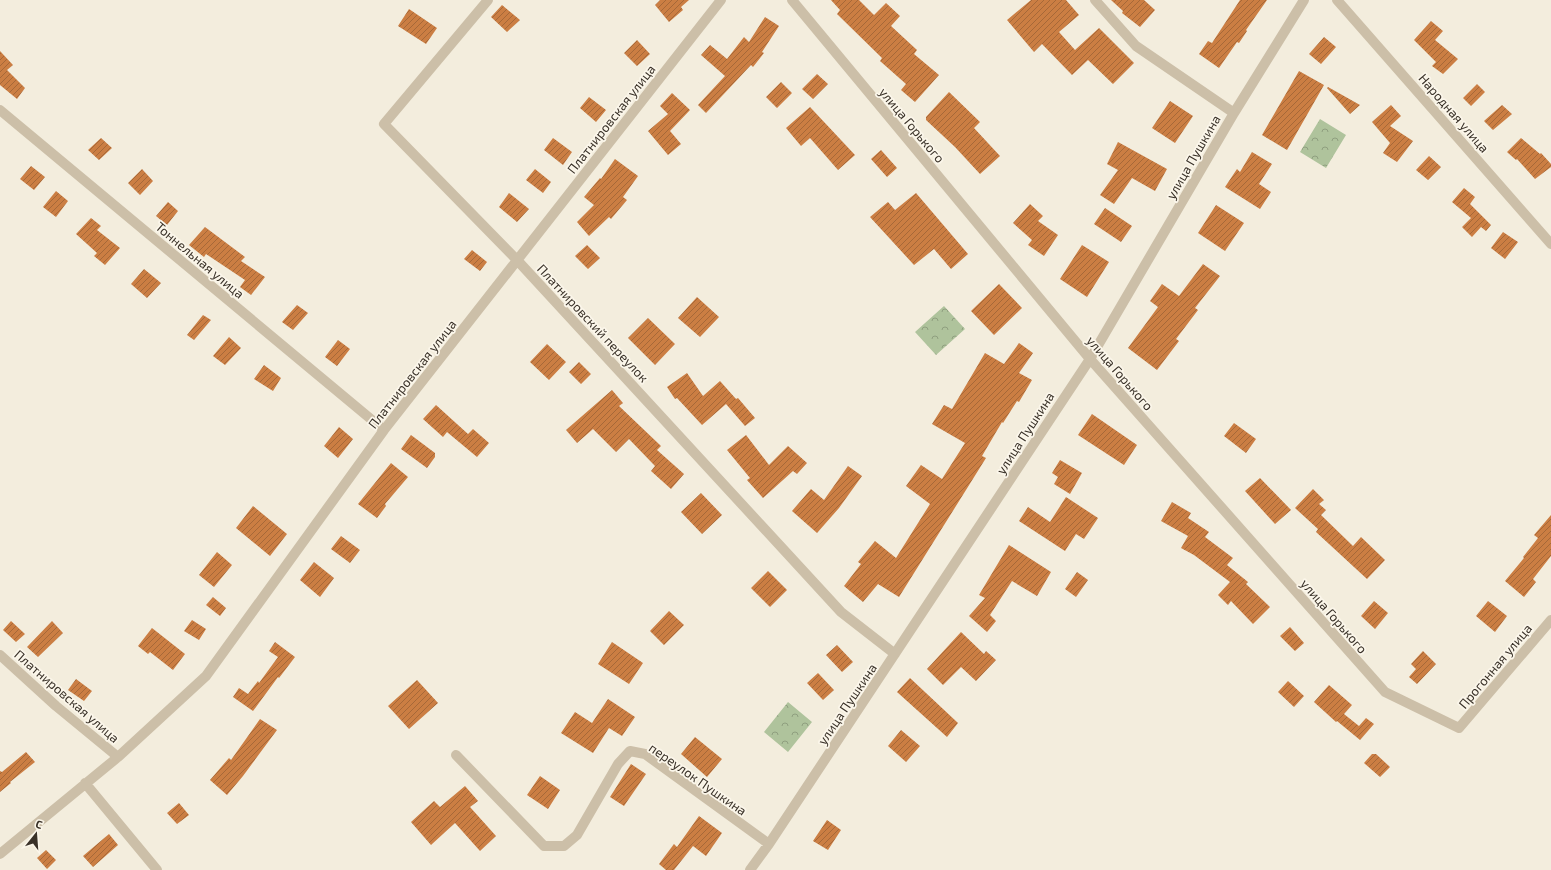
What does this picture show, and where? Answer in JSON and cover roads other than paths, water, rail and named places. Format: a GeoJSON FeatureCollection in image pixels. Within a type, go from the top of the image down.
{"type":"FeatureCollection","features":[{"type":"Feature","properties":{"kind":"street","name":"Платнировский переулок"},"geometry":{"type":"LineString","coordinates":[[488,0],[384,124],[517,260],[841,612],[895,654]]}},
{"type":"Feature","properties":{"kind":"street","name":"Платнировская улица"},"geometry":{"type":"LineString","coordinates":[[0,854],[118,757],[206,676],[384,430],[721,0]]}},
{"type":"Feature","properties":{"kind":"street","name":"улица Горького"},"geometry":{"type":"LineString","coordinates":[[792,0],[1090,359],[1385,692],[1459,728]]}},
{"type":"Feature","properties":{"kind":"street"},"geometry":{"type":"LineString","coordinates":[[1095,0],[1136,46],[1234,113]]}},
{"type":"Feature","properties":{"kind":"street","name":"улица Пушкина"},"geometry":{"type":"LineString","coordinates":[[750,870],[769,844],[1090,359],[1234,113],[1304,0]]}},
{"type":"Feature","properties":{"kind":"street","name":"Народная улица"},"geometry":{"type":"LineString","coordinates":[[1337,0],[1551,244]]}},
{"type":"Feature","properties":{"kind":"street","name":"Тоннельная улица"},"geometry":{"type":"LineString","coordinates":[[0,110],[384,430]]}},
{"type":"Feature","properties":{"kind":"street","name":"Прогонная улица"},"geometry":{"type":"LineString","coordinates":[[1459,728],[1551,620]]}},
{"type":"Feature","properties":{"kind":"street","name":"Платнировская улица"},"geometry":{"type":"LineString","coordinates":[[0,655],[56,706],[118,757]]}},
{"type":"Feature","properties":{"kind":"street","name":"переулок Пушкина"},"geometry":{"type":"LineString","coordinates":[[456,754],[544,846],[564,846],[577,835],[618,764],[630,751],[645,754],[769,844]]}},
{"type":"Feature","properties":{"kind":"street"},"geometry":{"type":"LineString","coordinates":[[85,784],[157,870]]}}]}
